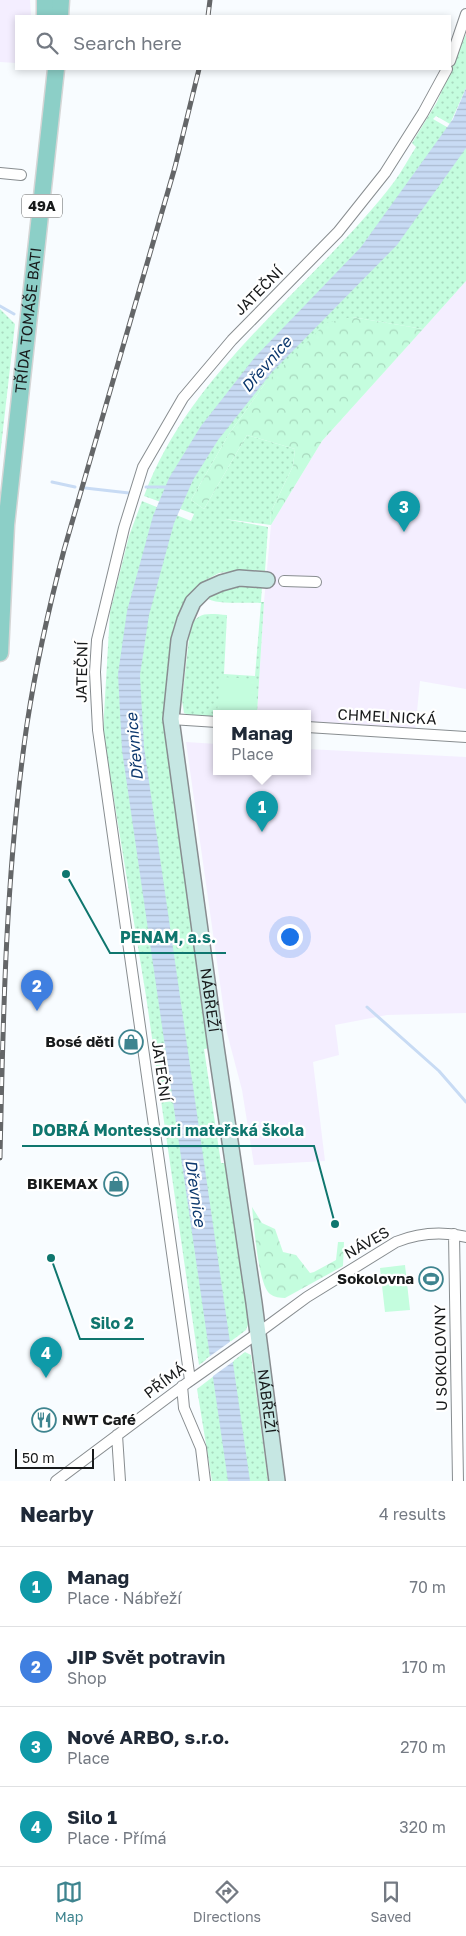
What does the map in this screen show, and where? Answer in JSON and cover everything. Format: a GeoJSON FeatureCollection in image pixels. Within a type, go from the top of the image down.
{"type":"FeatureCollection","features":[{"type":"Feature","properties":{"kind":"main road"},"geometry":{"type":"LineString","coordinates":[[45,0],[45,15]]}},
{"type":"Feature","properties":{"kind":"main road"},"geometry":{"type":"LineString","coordinates":[[60,15],[61,0]]}},
{"type":"Feature","properties":{"kind":"main road","name":"TŘÍDA TOMÁŠE BATI"},"geometry":{"type":"LineString","coordinates":[[48,70],[51,118]]}},
{"type":"Feature","properties":{"kind":"main road","name":"TŘÍDA TOMÁŠE BATI"},"geometry":{"type":"LineString","coordinates":[[0,652],[6,525],[56,70]]}},
{"type":"Feature","properties":{"kind":"main road","name":"TŘÍDA TOMÁŠE BATI"},"geometry":{"type":"LineString","coordinates":[[0,552],[6,525]]}},
{"type":"Feature","properties":{"kind":"street"},"geometry":{"type":"LineString","coordinates":[[451,58],[466,14]]}},
{"type":"Feature","properties":{"kind":"street","name":"JATEČNÍ"},"geometry":{"type":"LineString","coordinates":[[205,1481],[202,1448],[184,1408],[190,1380],[98,730],[95,672],[97,640],[124,528],[143,467],[183,398],[232,340],[338,232],[385,173],[446,70]]}},
{"type":"Feature","properties":{"kind":"street"},"geometry":{"type":"LineString","coordinates":[[0,173],[21,175]]}},
{"type":"Feature","properties":{"kind":"street","name":"NÁBŘEŽÍ"},"geometry":{"type":"LineString","coordinates":[[268,580],[239,578],[220,583],[205,590],[193,602],[178,640],[171,719],[258,1333],[277,1481]]}},
{"type":"Feature","properties":{"kind":"street"},"geometry":{"type":"LineString","coordinates":[[284,581],[316,582]]}},
{"type":"Feature","properties":{"kind":"street"},"geometry":{"type":"LineString","coordinates":[[171,719],[213,722]]}},
{"type":"Feature","properties":{"kind":"street","name":"CHMELNICKÁ"},"geometry":{"type":"LineString","coordinates":[[311,727],[466,737]]}},
{"type":"Feature","properties":{"kind":"street","name":"NÁVES"},"geometry":{"type":"LineString","coordinates":[[244,1342],[307,1297],[396,1242],[421,1235],[454,1234],[466,1236]]}},
{"type":"Feature","properties":{"kind":"street","name":"U SOKOLOVNY"},"geometry":{"type":"LineString","coordinates":[[454,1234],[458,1481]]}},
{"type":"Feature","properties":{"kind":"street","name":"PŘÍMÁ"},"geometry":{"type":"LineString","coordinates":[[56,1481],[190,1380],[244,1342]]}},
{"type":"Feature","properties":{"kind":"street"},"geometry":{"type":"LineString","coordinates":[[117,1435],[120,1481]]}},
{"type":"Feature","properties":{"kind":"shaded area"},"geometry":{"type":"Polygon","coordinates":[[[0,0],[30,0],[31,15],[15,15],[15,63],[0,62],[0,0]]]}},
{"type":"Feature","properties":{"kind":"shaded area"},"geometry":{"type":"Polygon","coordinates":[[[466,281],[466,689],[420,681],[415,732],[311,725],[311,710],[257,710],[271,525],[322,441],[466,281]]]}},
{"type":"Feature","properties":{"kind":"shaded area"},"geometry":{"type":"Polygon","coordinates":[[[186,742],[213,744],[213,775],[311,775],[311,749],[466,757],[466,1013],[387,1015],[335,1025],[339,1055],[313,1062],[325,1161],[254,1165],[242,1090],[227,1033],[186,742]]]}},
{"type":"Feature","properties":{"kind":"green space"},"geometry":{"type":"Polygon","coordinates":[[[466,34],[466,88],[450,124],[436,116],[433,119],[466,138],[466,281],[423,329],[352,317],[264,385],[229,434],[191,500],[204,509],[247,435],[295,449],[293,466],[270,514],[271,525],[224,519],[268,527],[265,571],[242,570],[219,573],[204,581],[190,595],[170,668],[212,1048],[204,1049],[221,1163],[229,1163],[249,1322],[246,1330],[199,1365],[146,996],[103,732],[110,612],[129,536],[142,501],[191,521],[194,514],[144,496],[165,450],[192,407],[257,330],[328,258],[394,182],[416,147],[412,143],[437,102],[466,34]]]}},
{"type":"Feature","properties":{"kind":"green space"},"geometry":{"type":"Polygon","coordinates":[[[0,309],[15,324],[0,456],[0,309]]]}},
{"type":"Feature","properties":{"kind":"green space"},"geometry":{"type":"Polygon","coordinates":[[[352,317],[423,329],[322,441],[271,525],[270,514],[293,466],[295,449],[247,435],[204,509],[191,500],[229,434],[264,385],[326,323],[352,317]]]}},
{"type":"Feature","properties":{"kind":"green space"},"geometry":{"type":"Polygon","coordinates":[[[241,585],[262,586],[261,602],[264,602],[257,710],[213,710],[213,719],[196,718],[184,713],[182,700],[190,630],[196,619],[200,616],[209,614],[227,615],[224,674],[255,676],[261,603],[217,602],[207,598],[224,589],[241,585]]]}},
{"type":"Feature","properties":{"kind":"green space"},"geometry":{"type":"Polygon","coordinates":[[[221,677],[256,679],[257,710],[217,710],[221,677]]]}},
{"type":"Feature","properties":{"kind":"green space"},"geometry":{"type":"Polygon","coordinates":[[[252,1207],[262,1223],[275,1229],[283,1252],[296,1255],[310,1273],[336,1260],[338,1242],[344,1242],[343,1266],[285,1298],[270,1294],[262,1279],[255,1240],[252,1207]]]}},
{"type":"Feature","properties":{"kind":"green space"},"geometry":{"type":"Polygon","coordinates":[[[405,1265],[410,1310],[385,1312],[380,1268],[405,1265]]]}},
{"type":"Feature","properties":{"kind":"green space"},"geometry":{"type":"Polygon","coordinates":[[[245,1352],[251,1355],[253,1372],[256,1372],[257,1383],[255,1384],[268,1481],[212,1481],[197,1389],[245,1352]]]}},
{"type":"Feature","properties":{"kind":"water","name":"Dřevnice"},"geometry":{"type":"Polygon","coordinates":[[[466,88],[466,148],[397,245],[272,372],[218,440],[193,480],[174,523],[149,615],[140,675],[144,747],[250,1481],[228,1481],[122,750],[118,674],[127,611],[153,516],[169,478],[201,426],[255,357],[361,247],[453,119],[466,88]]]}},
{"type":"Feature","properties":{"kind":"pier"},"geometry":{"type":"Polygon","coordinates":[[[231,1341],[234,1361],[209,1379],[206,1359],[231,1341]]]}},
{"type":"Feature","properties":{"kind":"waterway"},"geometry":{"type":"LineString","coordinates":[[0,306],[14,314]]}},
{"type":"Feature","properties":{"kind":"waterway"},"geometry":{"type":"LineString","coordinates":[[52,482],[75,487]]}},
{"type":"Feature","properties":{"kind":"waterway"},"geometry":{"type":"LineString","coordinates":[[146,487],[167,487]]}},
{"type":"Feature","properties":{"kind":"waterway"},"geometry":{"type":"LineString","coordinates":[[85,488],[129,493]]}},
{"type":"Feature","properties":{"kind":"waterway"},"geometry":{"type":"LineString","coordinates":[[367,1007],[439,1071],[466,1102]]}},
{"type":"Feature","properties":{"kind":"railway"},"geometry":{"type":"LineString","coordinates":[[208,15],[210,0]]}},
{"type":"Feature","properties":{"kind":"railway"},"geometry":{"type":"LineString","coordinates":[[0,1158],[4,995],[10,886],[20,778],[34,680],[64,550],[175,167],[199,70]]}},
{"type":"Feature","properties":{"kind":"place","name":"Nové ARBO, s.r.o."},"geometry":{"type":"Point","coordinates":[404,532]}},
{"type":"Feature","properties":{"kind":"place","name":"Manag"},"geometry":{"type":"Point","coordinates":[262,832]}},
{"type":"Feature","properties":{"kind":"place","name":"PENAM, a.s."},"geometry":{"type":"Point","coordinates":[66,874]}},
{"type":"Feature","properties":{"kind":"place","name":"JIP Svět potravin"},"geometry":{"type":"Point","coordinates":[37,1011]}},
{"type":"Feature","properties":{"kind":"place","name":"Bosé děti"},"geometry":{"type":"Point","coordinates":[131,1042]}},
{"type":"Feature","properties":{"kind":"place","name":"BIKEMAX"},"geometry":{"type":"Point","coordinates":[116,1184]}},
{"type":"Feature","properties":{"kind":"place","name":"DOBRÁ Montessori mateřská škola"},"geometry":{"type":"Point","coordinates":[335,1224]}},
{"type":"Feature","properties":{"kind":"place","name":"Silo 2"},"geometry":{"type":"Point","coordinates":[51,1258]}},
{"type":"Feature","properties":{"kind":"place","name":"Sokolovna"},"geometry":{"type":"Point","coordinates":[431,1279]}},
{"type":"Feature","properties":{"kind":"place","name":"Silo 1"},"geometry":{"type":"Point","coordinates":[46,1378]}},
{"type":"Feature","properties":{"kind":"place","name":"NWT Café"},"geometry":{"type":"Point","coordinates":[44,1420]}}]}
